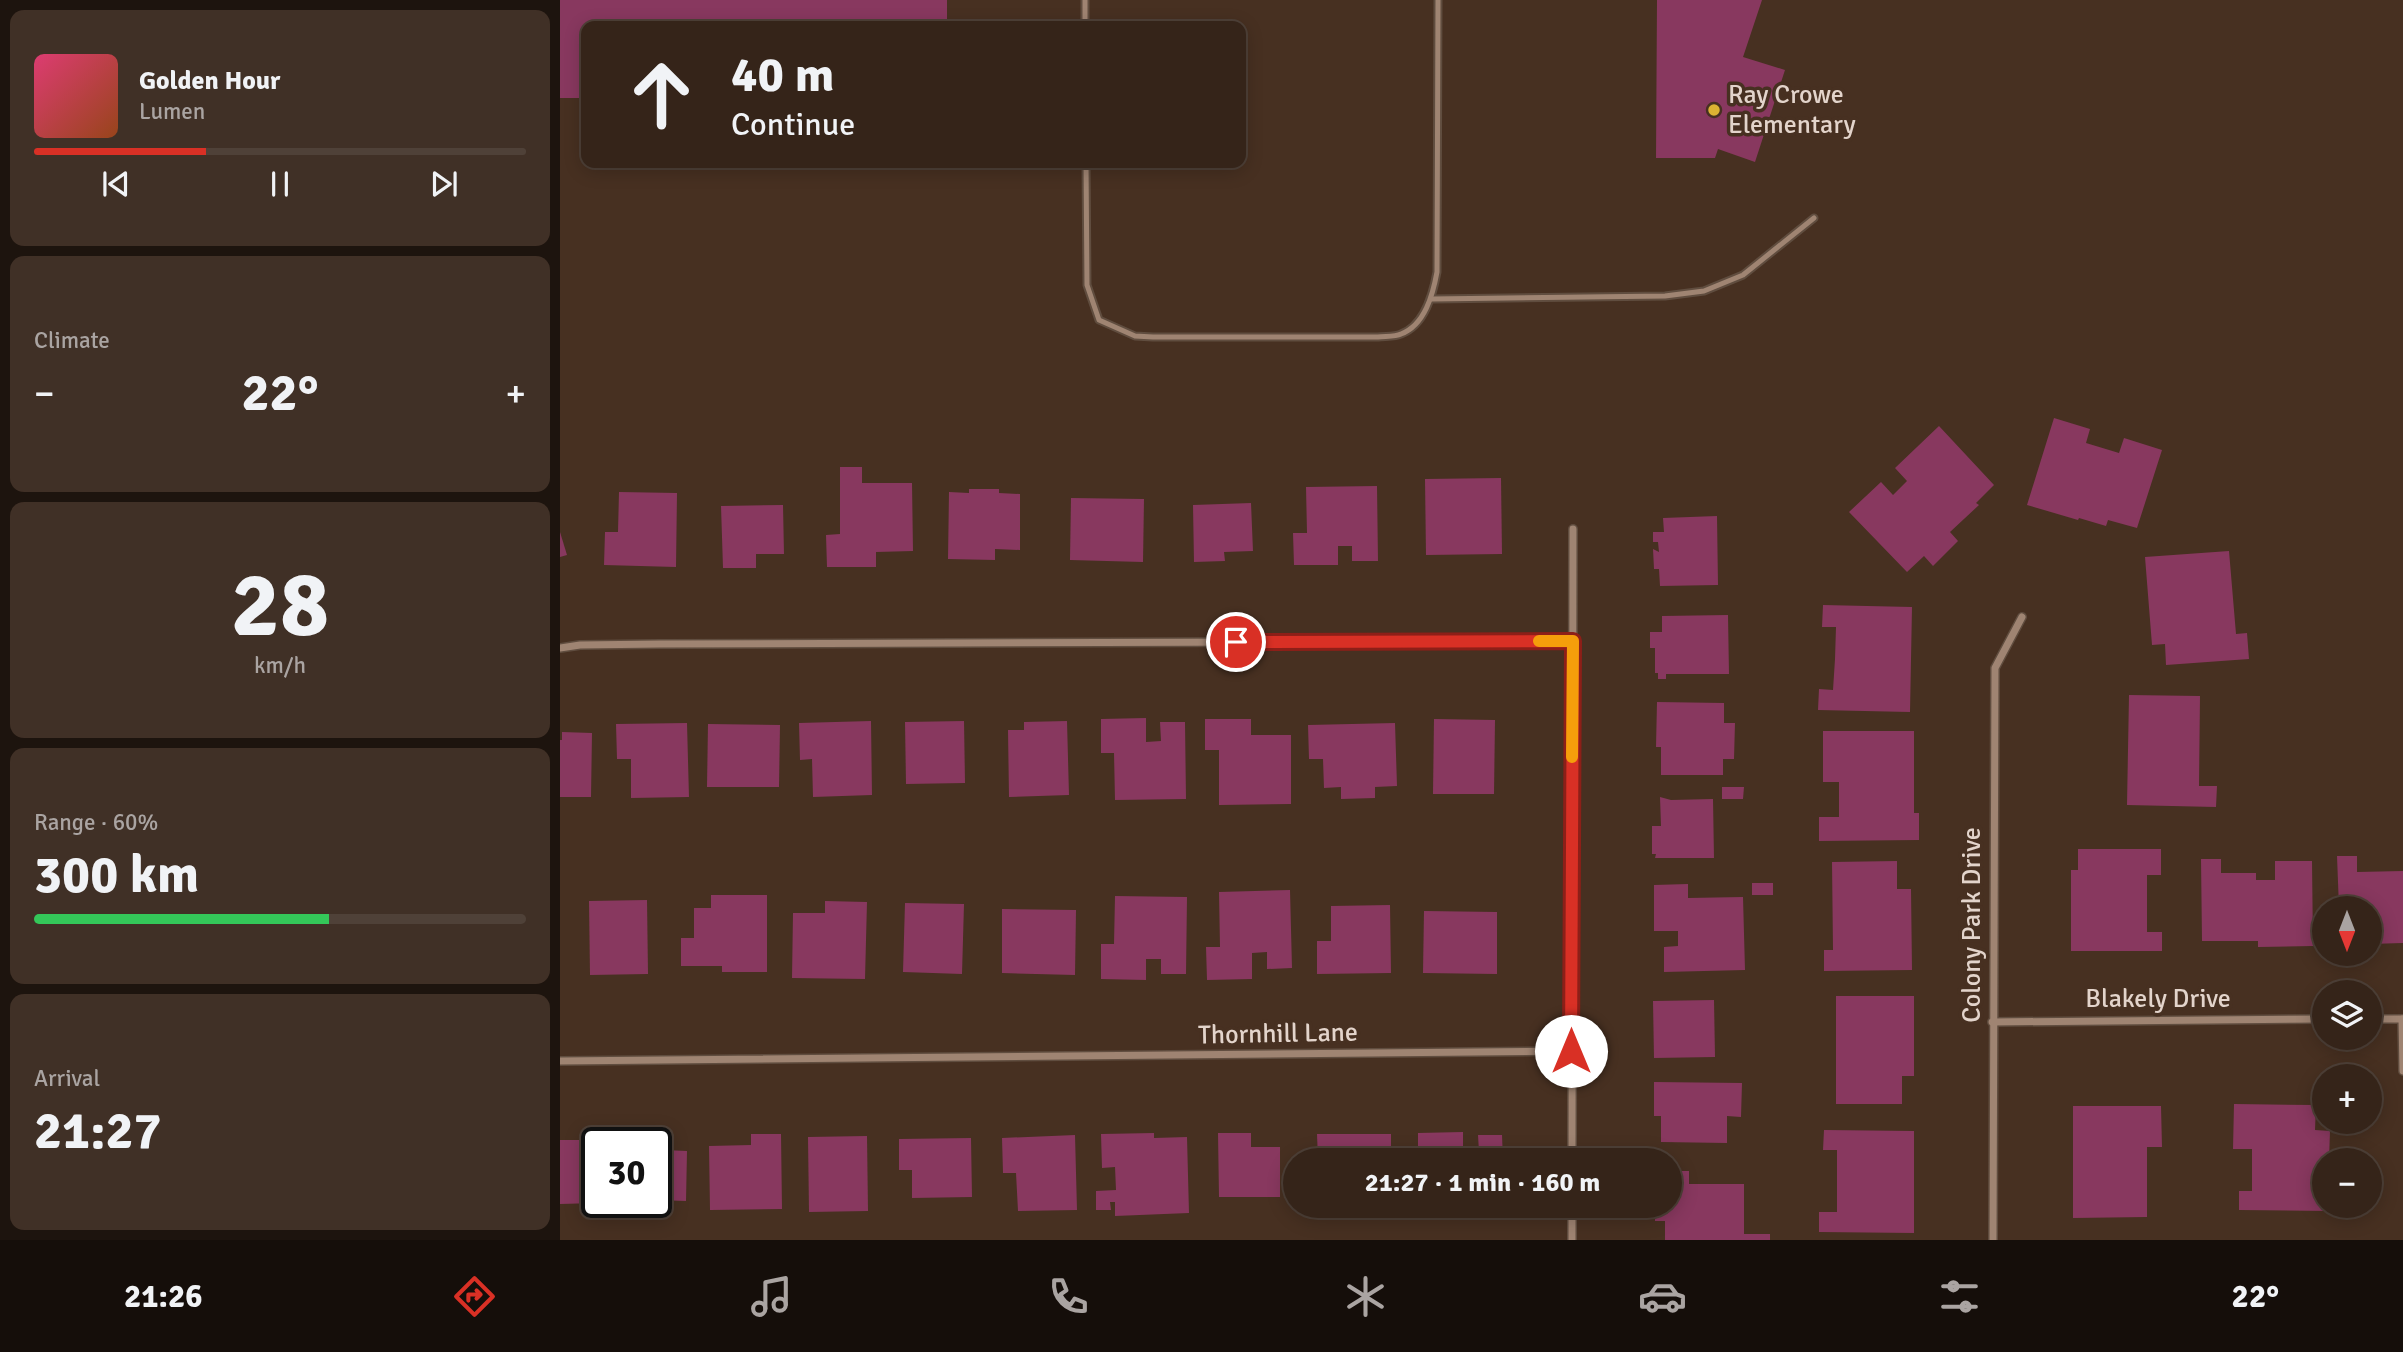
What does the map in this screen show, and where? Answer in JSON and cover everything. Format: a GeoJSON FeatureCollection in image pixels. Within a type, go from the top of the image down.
{"type":"FeatureCollection","features":[{"type":"Feature","properties":{"kind":"street"},"geometry":{"type":"LineString","coordinates":[[1572,1148],[1573,530]]}},
{"type":"Feature","properties":{"kind":"street","name":"Colony Park Drive"},"geometry":{"type":"LineString","coordinates":[[1993,1240],[1995,668],[2022,617]]}},
{"type":"Feature","properties":{"kind":"street"},"geometry":{"type":"LineString","coordinates":[[560,648],[580,645],[660,644],[1573,641]]}},
{"type":"Feature","properties":{"kind":"street","name":"Blakely Drive"},"geometry":{"type":"LineString","coordinates":[[1992,1022],[2312,1019]]}},
{"type":"Feature","properties":{"kind":"street"},"geometry":{"type":"LineString","coordinates":[[2382,1019],[2403,1019],[2403,1071]]}},
{"type":"Feature","properties":{"kind":"street","name":"Thornhill Lane"},"geometry":{"type":"LineString","coordinates":[[560,1061],[1571,1051]]}},
{"type":"Feature","properties":{"kind":"street"},"geometry":{"type":"LineString","coordinates":[[1572,1218],[1572,1240]]}},
{"type":"Feature","properties":{"kind":"lane"},"geometry":{"type":"LineString","coordinates":[[1085,0],[1085,21]]}},
{"type":"Feature","properties":{"kind":"lane"},"geometry":{"type":"LineString","coordinates":[[1086,168],[1087,285],[1099,320],[1135,336],[1378,337],[1402,334],[1419,320],[1432,299],[1437,272],[1438,0]]}},
{"type":"Feature","properties":{"kind":"lane"},"geometry":{"type":"LineString","coordinates":[[1432,299],[1665,296],[1704,291],[1743,275],[1814,218]]}},
{"type":"Feature","properties":{"kind":"building"},"geometry":{"type":"Polygon","coordinates":[[[560,0],[947,0],[947,21],[581,21],[581,98],[560,98],[560,0]]]}},
{"type":"Feature","properties":{"kind":"building","name":"Ray Crowe Elementary"},"geometry":{"type":"Polygon","coordinates":[[[1657,0],[1762,0],[1743,57],[1785,70],[1755,162],[1718,149],[1715,158],[1656,158],[1657,0]]]}},
{"type":"Feature","properties":{"kind":"building"},"geometry":{"type":"Polygon","coordinates":[[[2054,418],[2090,429],[2086,443],[2119,453],[2124,438],[2162,450],[2137,528],[2108,520],[2106,526],[2027,505],[2054,418]]]}},
{"type":"Feature","properties":{"kind":"building"},"geometry":{"type":"Polygon","coordinates":[[[1939,426],[1994,485],[1976,503],[1979,505],[1950,532],[1958,541],[1933,566],[1924,556],[1907,572],[1849,512],[1881,482],[1893,495],[1907,481],[1895,468],[1939,426]]]}},
{"type":"Feature","properties":{"kind":"building"},"geometry":{"type":"Polygon","coordinates":[[[840,467],[862,467],[862,483],[912,483],[913,551],[876,552],[876,567],[827,567],[826,535],[840,534],[840,467]]]}},
{"type":"Feature","properties":{"kind":"building"},"geometry":{"type":"Polygon","coordinates":[[[1501,478],[1502,554],[1426,555],[1425,479],[1501,478]]]}},
{"type":"Feature","properties":{"kind":"building"},"geometry":{"type":"Polygon","coordinates":[[[1377,486],[1378,561],[1352,561],[1352,546],[1338,546],[1338,565],[1294,565],[1293,533],[1307,533],[1306,487],[1377,486]]]}},
{"type":"Feature","properties":{"kind":"building"},"geometry":{"type":"Polygon","coordinates":[[[969,489],[999,489],[999,493],[1020,494],[1020,550],[995,549],[995,560],[948,559],[949,492],[969,493],[969,489]]]}},
{"type":"Feature","properties":{"kind":"building"},"geometry":{"type":"Polygon","coordinates":[[[619,492],[677,493],[676,567],[604,565],[605,532],[618,532],[619,492]]]}},
{"type":"Feature","properties":{"kind":"building"},"geometry":{"type":"Polygon","coordinates":[[[1071,498],[1144,499],[1143,562],[1070,560],[1071,498]]]}},
{"type":"Feature","properties":{"kind":"building"},"geometry":{"type":"Polygon","coordinates":[[[1251,503],[1253,551],[1224,552],[1225,561],[1194,562],[1193,505],[1251,503]]]}},
{"type":"Feature","properties":{"kind":"building"},"geometry":{"type":"Polygon","coordinates":[[[783,505],[784,554],[756,554],[756,568],[723,568],[721,506],[783,505]]]}},
{"type":"Feature","properties":{"kind":"building"},"geometry":{"type":"Polygon","coordinates":[[[1717,516],[1718,585],[1660,586],[1659,569],[1654,569],[1653,549],[1659,552],[1658,542],[1653,542],[1653,532],[1664,532],[1663,518],[1717,516]]]}},
{"type":"Feature","properties":{"kind":"building"},"geometry":{"type":"Polygon","coordinates":[[[560,532],[567,555],[560,557],[560,532]]]}},
{"type":"Feature","properties":{"kind":"building"},"geometry":{"type":"Polygon","coordinates":[[[2229,551],[2236,634],[2247,633],[2249,659],[2166,665],[2165,644],[2152,645],[2145,557],[2229,551]]]}},
{"type":"Feature","properties":{"kind":"building"},"geometry":{"type":"Polygon","coordinates":[[[1823,605],[1912,607],[1910,712],[1818,710],[1819,689],[1833,690],[1835,659],[1836,627],[1822,627],[1823,605]]]}},
{"type":"Feature","properties":{"kind":"building"},"geometry":{"type":"Polygon","coordinates":[[[1728,615],[1729,674],[1666,674],[1666,679],[1658,679],[1658,673],[1655,673],[1655,648],[1650,648],[1650,632],[1662,632],[1662,616],[1728,615]]]}},
{"type":"Feature","properties":{"kind":"building"},"geometry":{"type":"Polygon","coordinates":[[[2129,695],[2200,696],[2199,786],[2217,786],[2216,807],[2127,805],[2129,695]]]}},
{"type":"Feature","properties":{"kind":"building"},"geometry":{"type":"Polygon","coordinates":[[[1657,702],[1724,703],[1724,723],[1735,723],[1734,759],[1723,759],[1723,775],[1661,775],[1661,747],[1656,747],[1657,702]]]}},
{"type":"Feature","properties":{"kind":"building"},"geometry":{"type":"Polygon","coordinates":[[[1146,718],[1146,742],[1161,741],[1160,722],[1185,722],[1186,799],[1115,800],[1114,753],[1101,753],[1101,719],[1146,718]]]}},
{"type":"Feature","properties":{"kind":"building"},"geometry":{"type":"Polygon","coordinates":[[[1205,719],[1251,719],[1251,735],[1291,735],[1291,804],[1219,805],[1219,750],[1205,750],[1205,719]]]}},
{"type":"Feature","properties":{"kind":"building"},"geometry":{"type":"Polygon","coordinates":[[[1434,719],[1495,720],[1494,794],[1433,794],[1434,719]]]}},
{"type":"Feature","properties":{"kind":"building"},"geometry":{"type":"Polygon","coordinates":[[[871,721],[872,795],[813,797],[812,759],[800,760],[799,723],[871,721]]]}},
{"type":"Feature","properties":{"kind":"building"},"geometry":{"type":"Polygon","coordinates":[[[964,721],[965,783],[906,784],[905,722],[964,721]]]}},
{"type":"Feature","properties":{"kind":"building"},"geometry":{"type":"Polygon","coordinates":[[[1067,721],[1069,795],[1009,797],[1008,730],[1024,730],[1024,722],[1067,721]]]}},
{"type":"Feature","properties":{"kind":"building"},"geometry":{"type":"Polygon","coordinates":[[[687,723],[689,797],[631,798],[631,759],[617,759],[616,724],[687,723]]]}},
{"type":"Feature","properties":{"kind":"building"},"geometry":{"type":"Polygon","coordinates":[[[1395,723],[1397,786],[1375,787],[1375,798],[1341,799],[1341,787],[1324,788],[1323,759],[1309,759],[1308,725],[1395,723]]]}},
{"type":"Feature","properties":{"kind":"building"},"geometry":{"type":"Polygon","coordinates":[[[708,724],[780,725],[779,787],[707,787],[708,724]]]}},
{"type":"Feature","properties":{"kind":"building"},"geometry":{"type":"Polygon","coordinates":[[[1823,731],[1914,731],[1914,813],[1919,813],[1919,840],[1819,841],[1819,817],[1839,817],[1839,782],[1823,782],[1823,731]]]}},
{"type":"Feature","properties":{"kind":"building"},"geometry":{"type":"Polygon","coordinates":[[[562,732],[592,733],[591,797],[560,797],[562,732]]]}},
{"type":"Feature","properties":{"kind":"building"},"geometry":{"type":"Polygon","coordinates":[[[1722,787],[1744,787],[1743,799],[1722,799],[1722,787]]]}},
{"type":"Feature","properties":{"kind":"building"},"geometry":{"type":"Polygon","coordinates":[[[1660,797],[1671,800],[1713,799],[1714,858],[1655,858],[1656,854],[1652,854],[1652,826],[1661,826],[1660,797]]]}},
{"type":"Feature","properties":{"kind":"building"},"geometry":{"type":"Polygon","coordinates":[[[2078,849],[2161,849],[2161,875],[2147,875],[2147,932],[2162,932],[2162,951],[2071,951],[2071,870],[2078,870],[2078,849]]]}},
{"type":"Feature","properties":{"kind":"building"},"geometry":{"type":"Polygon","coordinates":[[[2337,856],[2357,856],[2357,872],[2403,871],[2403,943],[2382,944],[2382,896],[2339,896],[2337,856]]]}},
{"type":"Feature","properties":{"kind":"building"},"geometry":{"type":"Polygon","coordinates":[[[2201,859],[2221,859],[2221,873],[2256,873],[2256,880],[2275,880],[2275,861],[2312,861],[2312,946],[2258,947],[2258,941],[2202,941],[2201,859]]]}},
{"type":"Feature","properties":{"kind":"building"},"geometry":{"type":"Polygon","coordinates":[[[1897,861],[1897,889],[1911,889],[1912,970],[1824,971],[1824,950],[1833,950],[1832,862],[1897,861]]]}},
{"type":"Feature","properties":{"kind":"building"},"geometry":{"type":"Polygon","coordinates":[[[1752,883],[1773,883],[1773,895],[1752,895],[1752,883]]]}},
{"type":"Feature","properties":{"kind":"building"},"geometry":{"type":"Polygon","coordinates":[[[1688,884],[1688,898],[1743,897],[1745,970],[1664,972],[1664,947],[1678,946],[1678,931],[1654,931],[1654,885],[1688,884]]]}},
{"type":"Feature","properties":{"kind":"building"},"geometry":{"type":"Polygon","coordinates":[[[1290,890],[1292,968],[1267,969],[1267,952],[1252,953],[1252,979],[1207,980],[1206,947],[1220,947],[1219,892],[1290,890]]]}},
{"type":"Feature","properties":{"kind":"building"},"geometry":{"type":"Polygon","coordinates":[[[711,895],[767,895],[767,972],[722,972],[722,966],[681,966],[681,938],[694,938],[694,908],[711,908],[711,895]]]}},
{"type":"Feature","properties":{"kind":"building"},"geometry":{"type":"Polygon","coordinates":[[[1115,896],[1187,897],[1186,974],[1161,974],[1161,959],[1146,959],[1146,980],[1101,979],[1101,944],[1114,944],[1115,896]]]}},
{"type":"Feature","properties":{"kind":"building"},"geometry":{"type":"Polygon","coordinates":[[[647,900],[648,974],[590,975],[589,901],[647,900]]]}},
{"type":"Feature","properties":{"kind":"building"},"geometry":{"type":"Polygon","coordinates":[[[825,901],[867,902],[865,979],[792,978],[793,913],[825,913],[825,901]]]}},
{"type":"Feature","properties":{"kind":"building"},"geometry":{"type":"Polygon","coordinates":[[[905,903],[964,904],[962,974],[903,972],[905,903]]]}},
{"type":"Feature","properties":{"kind":"building"},"geometry":{"type":"Polygon","coordinates":[[[1390,905],[1391,973],[1317,974],[1317,941],[1331,941],[1331,906],[1390,905]]]}},
{"type":"Feature","properties":{"kind":"building"},"geometry":{"type":"Polygon","coordinates":[[[1002,909],[1076,910],[1075,975],[1002,973],[1002,909]]]}},
{"type":"Feature","properties":{"kind":"building"},"geometry":{"type":"Polygon","coordinates":[[[1424,911],[1497,912],[1497,974],[1423,973],[1424,911]]]}},
{"type":"Feature","properties":{"kind":"building"},"geometry":{"type":"Polygon","coordinates":[[[1836,996],[1914,996],[1914,1076],[1902,1076],[1902,1104],[1836,1104],[1836,996]]]}},
{"type":"Feature","properties":{"kind":"building"},"geometry":{"type":"Polygon","coordinates":[[[1714,1000],[1715,1057],[1654,1058],[1653,1001],[1714,1000]]]}},
{"type":"Feature","properties":{"kind":"building"},"geometry":{"type":"Polygon","coordinates":[[[1654,1082],[1742,1083],[1741,1117],[1727,1116],[1727,1143],[1661,1142],[1661,1116],[1654,1116],[1654,1082]]]}},
{"type":"Feature","properties":{"kind":"building"},"geometry":{"type":"Polygon","coordinates":[[[2234,1104],[2312,1105],[2312,1134],[2330,1134],[2329,1148],[2312,1148],[2312,1211],[2239,1210],[2239,1191],[2252,1191],[2252,1149],[2233,1149],[2234,1104]]]}},
{"type":"Feature","properties":{"kind":"building"},"geometry":{"type":"Polygon","coordinates":[[[2073,1106],[2161,1106],[2162,1147],[2147,1147],[2147,1217],[2073,1218],[2073,1106]]]}},
{"type":"Feature","properties":{"kind":"building"},"geometry":{"type":"Polygon","coordinates":[[[1824,1130],[1914,1131],[1914,1233],[1819,1232],[1819,1212],[1837,1212],[1837,1150],[1823,1150],[1824,1130]]]}},
{"type":"Feature","properties":{"kind":"building"},"geometry":{"type":"Polygon","coordinates":[[[1463,1132],[1463,1148],[1418,1148],[1418,1133],[1463,1132]]]}},
{"type":"Feature","properties":{"kind":"building"},"geometry":{"type":"Polygon","coordinates":[[[1154,1133],[1154,1138],[1187,1137],[1189,1213],[1115,1216],[1115,1202],[1110,1202],[1111,1210],[1096,1210],[1096,1191],[1116,1190],[1115,1167],[1102,1168],[1101,1134],[1154,1133]]]}},
{"type":"Feature","properties":{"kind":"building"},"geometry":{"type":"Polygon","coordinates":[[[1218,1133],[1251,1133],[1251,1147],[1280,1147],[1280,1197],[1219,1197],[1218,1133]]]}},
{"type":"Feature","properties":{"kind":"building"},"geometry":{"type":"Polygon","coordinates":[[[751,1134],[781,1134],[782,1209],[710,1210],[709,1146],[751,1145],[751,1134]]]}},
{"type":"Feature","properties":{"kind":"building"},"geometry":{"type":"Polygon","coordinates":[[[1317,1134],[1391,1134],[1391,1148],[1318,1148],[1317,1134]]]}},
{"type":"Feature","properties":{"kind":"building"},"geometry":{"type":"Polygon","coordinates":[[[1075,1135],[1077,1210],[1018,1211],[1016,1173],[1003,1173],[1002,1138],[1075,1135]]]}},
{"type":"Feature","properties":{"kind":"building"},"geometry":{"type":"Polygon","coordinates":[[[1478,1135],[1502,1135],[1503,1148],[1479,1148],[1478,1135]]]}},
{"type":"Feature","properties":{"kind":"building"},"geometry":{"type":"Polygon","coordinates":[[[867,1136],[868,1211],[809,1212],[808,1137],[867,1136]]]}},
{"type":"Feature","properties":{"kind":"building"},"geometry":{"type":"Polygon","coordinates":[[[971,1138],[972,1197],[912,1198],[912,1170],[899,1170],[899,1139],[971,1138]]]}},
{"type":"Feature","properties":{"kind":"building"},"geometry":{"type":"Polygon","coordinates":[[[560,1140],[581,1140],[581,1203],[560,1204],[560,1140]]]}},
{"type":"Feature","properties":{"kind":"building"},"geometry":{"type":"Polygon","coordinates":[[[672,1150],[687,1151],[686,1201],[672,1201],[672,1150]]]}},
{"type":"Feature","properties":{"kind":"building"},"geometry":{"type":"Polygon","coordinates":[[[1682,1171],[1689,1171],[1689,1184],[1744,1184],[1744,1234],[1770,1234],[1770,1240],[1665,1240],[1665,1221],[1655,1221],[1655,1218],[1682,1218],[1682,1171]]]}},
{"type":"Feature","properties":{"kind":"slow traffic"},"geometry":{"type":"LineString","coordinates":[[1539,641],[1573,641],[1572,757]]}},
{"type":"Feature","properties":{"kind":"place","name":"Ray Crowe Elementary"},"geometry":{"type":"Point","coordinates":[1714,110]}},
{"type":"Feature","properties":{"kind":"route"},"geometry":{"type":"LineString","coordinates":[[1236,642],[1573,641],[1571,1051]]}}]}
